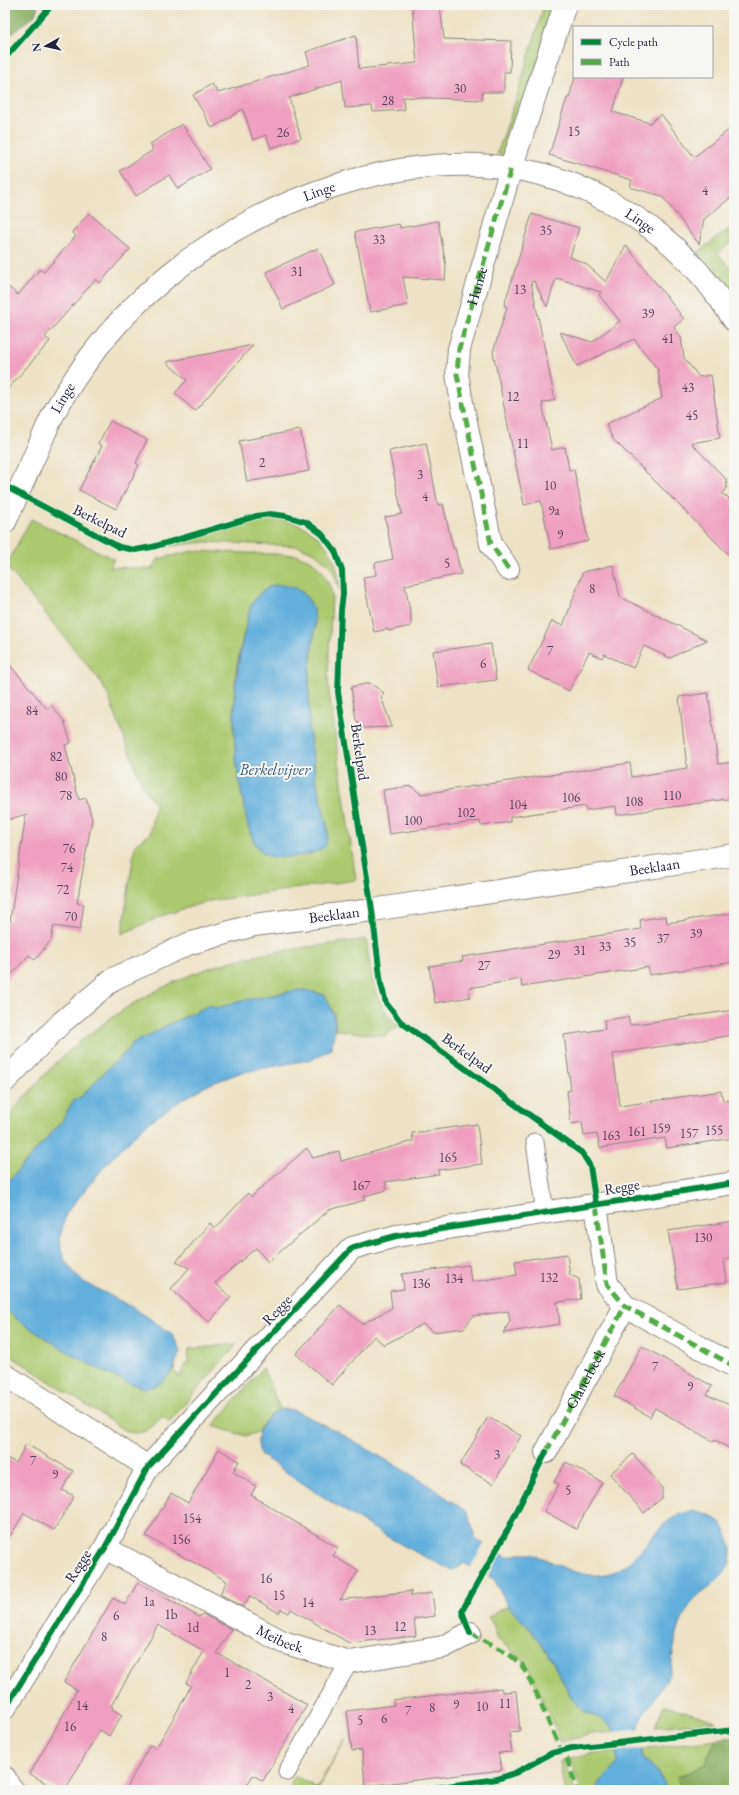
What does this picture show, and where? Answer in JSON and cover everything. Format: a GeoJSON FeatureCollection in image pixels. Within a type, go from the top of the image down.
{"type":"FeatureCollection","features":[{"type":"Feature","properties":{"kind":"street","name":"Hunze"},"geometry":{"type":"LineString","coordinates":[[508,569],[491,544],[457,374],[459,349],[511,168],[565,5]]}},
{"type":"Feature","properties":{"kind":"street","name":"Linge"},"geometry":{"type":"LineString","coordinates":[[5,522],[55,411],[80,371],[103,341],[146,295],[190,258],[217,239],[269,211],[319,191],[350,181],[406,169],[440,166],[482,166],[511,168],[542,174],[572,184],[622,210],[674,246],[704,278],[734,320]]}},
{"type":"Feature","properties":{"kind":"street","name":"Beeklaan"},"geometry":{"type":"LineString","coordinates":[[5,1081],[62,1023],[113,979],[188,944],[254,925],[372,910],[734,855]]}},
{"type":"Feature","properties":{"kind":"street","name":"Regge"},"geometry":{"type":"LineString","coordinates":[[5,1708],[105,1548],[148,1467],[352,1248],[396,1236],[734,1183]]}},
{"type":"Feature","properties":{"kind":"street"},"geometry":{"type":"LineString","coordinates":[[596,1205],[607,1284],[625,1306],[734,1366]]}},
{"type":"Feature","properties":{"kind":"street","name":"Glanerbeek"},"geometry":{"type":"LineString","coordinates":[[546,1452],[625,1306]]}},
{"type":"Feature","properties":{"kind":"street"},"geometry":{"type":"LineString","coordinates":[[5,1375],[148,1467]]}},
{"type":"Feature","properties":{"kind":"street","name":"Meibeek"},"geometry":{"type":"LineString","coordinates":[[105,1548],[283,1642],[349,1662],[443,1647],[470,1634]]}},
{"type":"Feature","properties":{"kind":"street"},"geometry":{"type":"LineString","coordinates":[[5,1778],[8,1786],[13,1790]]}},
{"type":"Feature","properties":{"kind":"lane"},"geometry":{"type":"LineString","coordinates":[[535,1142],[545,1213]]}},
{"type":"Feature","properties":{"kind":"lane"},"geometry":{"type":"LineString","coordinates":[[287,1772],[349,1662]]}},
{"type":"Feature","properties":{"kind":"green space"},"geometry":{"type":"Polygon","coordinates":[[[5,5],[38,5],[35,15],[5,39],[5,5]]]}},
{"type":"Feature","properties":{"kind":"green space"},"geometry":{"type":"Polygon","coordinates":[[[544,5],[558,5],[508,151],[503,154],[497,154],[514,106],[544,5]]]}},
{"type":"Feature","properties":{"kind":"green space"},"geometry":{"type":"Polygon","coordinates":[[[730,228],[734,234],[733,241],[718,253],[734,273],[733,293],[711,265],[698,252],[730,228]]]}},
{"type":"Feature","properties":{"kind":"green space"},"geometry":{"type":"Polygon","coordinates":[[[31,519],[114,559],[110,567],[152,569],[158,559],[193,551],[297,555],[312,561],[323,572],[332,594],[328,674],[329,692],[356,880],[209,901],[164,915],[122,934],[135,845],[150,834],[155,803],[142,785],[108,695],[98,678],[6,566],[31,519]],[[275,585],[263,591],[254,600],[250,608],[240,651],[235,687],[234,732],[236,754],[238,775],[247,819],[253,840],[280,858],[314,853],[328,830],[316,779],[309,728],[309,676],[315,624],[311,603],[302,591],[275,585]]]}},
{"type":"Feature","properties":{"kind":"green space"},"geometry":{"type":"Polygon","coordinates":[[[264,519],[295,523],[308,529],[318,537],[327,547],[334,560],[340,590],[334,573],[329,565],[315,553],[298,546],[205,542],[170,546],[264,519]]]}},
{"type":"Feature","properties":{"kind":"green space"},"geometry":{"type":"Polygon","coordinates":[[[366,939],[374,986],[378,997],[383,1008],[399,1026],[384,1036],[336,1030],[334,1012],[246,1000],[216,1008],[210,1005],[163,1027],[147,1038],[137,1040],[82,1096],[73,1101],[62,1121],[5,1185],[5,1120],[56,1063],[94,1030],[136,1002],[158,990],[205,970],[229,962],[280,951],[366,939]]]}},
{"type":"Feature","properties":{"kind":"green space"},"geometry":{"type":"Polygon","coordinates":[[[5,1310],[19,1321],[84,1361],[138,1386],[150,1387],[158,1384],[165,1379],[176,1366],[173,1371],[180,1376],[188,1361],[189,1349],[237,1344],[169,1422],[163,1416],[150,1428],[141,1433],[136,1433],[124,1430],[5,1352],[5,1310]]]}},
{"type":"Feature","properties":{"kind":"green space"},"geometry":{"type":"Polygon","coordinates":[[[263,1368],[280,1409],[271,1415],[258,1432],[246,1436],[213,1426],[263,1368]]]}},
{"type":"Feature","properties":{"kind":"green space"},"geometry":{"type":"Polygon","coordinates":[[[508,1606],[543,1645],[572,1699],[584,1711],[600,1718],[613,1727],[614,1732],[591,1734],[561,1742],[528,1667],[521,1658],[496,1638],[494,1626],[488,1617],[508,1606]]]}},
{"type":"Feature","properties":{"kind":"green space"},"geometry":{"type":"Polygon","coordinates":[[[664,1705],[716,1721],[655,1727],[664,1705]]]}},
{"type":"Feature","properties":{"kind":"green space"},"geometry":{"type":"Polygon","coordinates":[[[734,1737],[734,1790],[681,1790],[677,1777],[705,1764],[716,1739],[734,1737]]]}},
{"type":"Feature","properties":{"kind":"green space"},"geometry":{"type":"Polygon","coordinates":[[[716,1739],[705,1764],[677,1777],[681,1790],[666,1790],[663,1780],[658,1772],[643,1759],[642,1749],[716,1739]]]}},
{"type":"Feature","properties":{"kind":"green space"},"geometry":{"type":"Polygon","coordinates":[[[345,1740],[317,1790],[292,1789],[291,1782],[294,1775],[317,1788],[345,1740]]]}},
{"type":"Feature","properties":{"kind":"green space"},"geometry":{"type":"Polygon","coordinates":[[[616,1751],[618,1763],[598,1786],[597,1790],[581,1790],[570,1758],[593,1753],[616,1751]]]}},
{"type":"Feature","properties":{"kind":"green space"},"geometry":{"type":"Polygon","coordinates":[[[564,1760],[574,1790],[564,1790],[560,1761],[564,1760]]]}},
{"type":"Feature","properties":{"kind":"water","name":"Berkelvijver"},"geometry":{"type":"Polygon","coordinates":[[[275,585],[296,588],[307,597],[314,609],[315,624],[309,676],[309,728],[316,779],[328,830],[326,845],[320,850],[308,854],[287,857],[273,857],[263,853],[252,837],[246,819],[239,784],[236,761],[234,716],[237,671],[249,613],[252,604],[258,595],[275,585]]]}},
{"type":"Feature","properties":{"kind":"water"},"geometry":{"type":"Polygon","coordinates":[[[305,990],[325,995],[333,1015],[335,1027],[331,1049],[313,1059],[239,1073],[208,1085],[178,1102],[144,1126],[109,1161],[66,1213],[60,1237],[61,1249],[65,1261],[73,1271],[82,1281],[134,1308],[172,1334],[180,1350],[174,1367],[167,1377],[158,1385],[152,1387],[141,1387],[125,1382],[65,1350],[19,1321],[11,1313],[5,1310],[5,1185],[62,1121],[73,1101],[82,1096],[108,1068],[130,1049],[132,1043],[147,1037],[163,1027],[210,1005],[216,1008],[246,1000],[305,990]]]}},
{"type":"Feature","properties":{"kind":"water"},"geometry":{"type":"Polygon","coordinates":[[[280,1409],[293,1410],[337,1431],[427,1484],[468,1513],[476,1539],[507,1557],[520,1553],[527,1553],[574,1572],[590,1575],[606,1574],[618,1570],[629,1562],[665,1524],[676,1516],[688,1512],[699,1512],[708,1514],[717,1520],[728,1537],[731,1547],[731,1557],[728,1567],[720,1578],[694,1599],[690,1605],[681,1622],[677,1634],[670,1672],[663,1686],[640,1721],[639,1726],[643,1759],[658,1772],[663,1780],[666,1790],[597,1790],[598,1786],[618,1763],[613,1727],[600,1718],[584,1711],[572,1699],[552,1660],[532,1631],[508,1606],[494,1579],[464,1563],[452,1570],[402,1545],[330,1501],[260,1454],[258,1439],[261,1428],[268,1418],[280,1409]]]}},
{"type":"Feature","properties":{"kind":"pier"},"geometry":{"type":"Polygon","coordinates":[[[485,1542],[502,1552],[487,1578],[470,1568],[485,1542]]]}},
{"type":"Feature","properties":{"kind":"pier"},"geometry":{"type":"Polygon","coordinates":[[[641,1729],[644,1748],[614,1752],[612,1732],[641,1729]]]}},
{"type":"Feature","properties":{"kind":"building"},"geometry":{"type":"Polygon","coordinates":[[[412,5],[440,5],[444,39],[511,41],[510,72],[504,72],[504,92],[482,92],[482,100],[403,97],[404,110],[373,112],[372,106],[345,108],[342,80],[289,98],[301,138],[271,148],[266,135],[253,140],[243,109],[212,128],[193,95],[212,84],[218,93],[310,65],[306,52],[356,35],[359,69],[417,63],[412,5]]]}},
{"type":"Feature","properties":{"kind":"building"},"geometry":{"type":"Polygon","coordinates":[[[575,78],[623,78],[613,112],[650,123],[661,114],[694,157],[734,126],[734,195],[704,219],[699,244],[662,196],[630,187],[632,180],[549,155],[567,98],[569,98],[575,78]]]}},
{"type":"Feature","properties":{"kind":"building"},"geometry":{"type":"Polygon","coordinates":[[[182,124],[210,169],[178,189],[169,175],[136,196],[120,171],[153,150],[150,144],[182,124]]]}},
{"type":"Feature","properties":{"kind":"building"},"geometry":{"type":"Polygon","coordinates":[[[89,213],[130,249],[100,283],[96,279],[45,337],[50,341],[5,392],[5,284],[18,295],[40,269],[44,272],[76,236],[72,232],[89,213]]]}},
{"type":"Feature","properties":{"kind":"building"},"geometry":{"type":"Polygon","coordinates":[[[532,214],[579,228],[570,257],[586,264],[606,282],[626,245],[684,319],[674,327],[681,337],[684,358],[699,377],[711,375],[720,438],[691,443],[726,479],[727,488],[722,494],[729,499],[734,495],[734,560],[613,439],[606,424],[662,398],[658,370],[634,339],[577,366],[560,332],[592,342],[620,321],[599,295],[601,292],[556,278],[547,307],[534,281],[531,282],[555,400],[542,403],[552,450],[565,447],[569,470],[574,469],[588,541],[551,549],[541,501],[524,505],[493,352],[507,307],[504,306],[532,214]]]}},
{"type":"Feature","properties":{"kind":"building"},"geometry":{"type":"Polygon","coordinates":[[[438,221],[446,266],[445,280],[403,277],[408,305],[370,312],[355,232],[399,224],[400,228],[438,221]]]}},
{"type":"Feature","properties":{"kind":"building"},"geometry":{"type":"Polygon","coordinates":[[[318,248],[335,285],[283,309],[266,272],[318,248]]]}},
{"type":"Feature","properties":{"kind":"building"},"geometry":{"type":"Polygon","coordinates":[[[253,345],[195,411],[175,393],[187,380],[166,362],[253,345]]]}},
{"type":"Feature","properties":{"kind":"building"},"geometry":{"type":"Polygon","coordinates":[[[110,421],[147,440],[136,463],[139,465],[116,509],[79,490],[102,446],[98,444],[110,421]]]}},
{"type":"Feature","properties":{"kind":"building"},"geometry":{"type":"Polygon","coordinates":[[[300,430],[309,471],[247,482],[239,441],[300,430]]]}},
{"type":"Feature","properties":{"kind":"building"},"geometry":{"type":"Polygon","coordinates":[[[426,443],[438,505],[443,504],[453,548],[455,548],[461,574],[405,585],[411,616],[411,626],[388,631],[388,629],[374,632],[363,577],[376,575],[375,563],[393,559],[385,517],[402,514],[389,451],[426,443]]]}},
{"type":"Feature","properties":{"kind":"building"},"geometry":{"type":"Polygon","coordinates":[[[613,565],[620,597],[707,640],[670,658],[644,646],[633,668],[604,654],[602,658],[589,652],[569,691],[528,670],[552,621],[563,626],[583,572],[613,565]]]}},
{"type":"Feature","properties":{"kind":"building"},"geometry":{"type":"Polygon","coordinates":[[[491,644],[496,680],[438,687],[433,651],[491,644]]]}},
{"type":"Feature","properties":{"kind":"building"},"geometry":{"type":"Polygon","coordinates":[[[5,659],[47,709],[51,705],[64,721],[71,743],[65,745],[79,800],[86,798],[92,819],[77,903],[84,904],[80,930],[54,926],[51,940],[35,960],[29,955],[5,982],[5,918],[10,921],[26,814],[5,821],[5,659]]]}},
{"type":"Feature","properties":{"kind":"building"},"geometry":{"type":"Polygon","coordinates":[[[370,683],[384,693],[381,697],[392,727],[364,728],[356,720],[351,687],[370,683]]]}},
{"type":"Feature","properties":{"kind":"building"},"geometry":{"type":"Polygon","coordinates":[[[708,693],[718,764],[734,762],[734,798],[617,815],[616,806],[586,810],[586,806],[510,817],[510,822],[481,826],[480,821],[389,834],[383,790],[411,786],[421,794],[630,763],[632,777],[687,768],[679,697],[708,693]]]}},
{"type":"Feature","properties":{"kind":"building"},"geometry":{"type":"Polygon","coordinates":[[[734,913],[734,962],[649,975],[648,967],[522,987],[521,979],[469,988],[470,997],[435,1003],[429,966],[463,961],[462,957],[641,929],[640,920],[666,916],[667,923],[734,913]]]}},
{"type":"Feature","properties":{"kind":"building"},"geometry":{"type":"Polygon","coordinates":[[[734,1010],[734,1035],[613,1054],[620,1106],[721,1091],[723,1101],[734,1099],[734,1138],[667,1148],[665,1138],[600,1148],[597,1134],[584,1136],[582,1122],[571,1124],[567,1091],[571,1090],[564,1035],[605,1029],[604,1020],[628,1017],[630,1025],[734,1010]]]}},
{"type":"Feature","properties":{"kind":"building"},"geometry":{"type":"Polygon","coordinates":[[[477,1124],[482,1164],[438,1170],[439,1174],[385,1182],[387,1190],[364,1196],[365,1200],[329,1210],[268,1262],[256,1248],[215,1283],[231,1297],[209,1322],[171,1289],[189,1268],[176,1262],[210,1223],[215,1229],[248,1193],[251,1197],[307,1148],[313,1158],[339,1151],[341,1161],[413,1141],[412,1133],[477,1124]]]}},
{"type":"Feature","properties":{"kind":"building"},"geometry":{"type":"Polygon","coordinates":[[[734,1221],[734,1258],[724,1260],[727,1282],[678,1289],[668,1231],[734,1221]]]}},
{"type":"Feature","properties":{"kind":"building"},"geometry":{"type":"Polygon","coordinates":[[[567,1254],[570,1275],[579,1279],[581,1299],[557,1302],[560,1324],[503,1333],[510,1321],[508,1311],[473,1316],[464,1328],[433,1332],[423,1324],[384,1345],[374,1336],[332,1385],[296,1354],[340,1305],[362,1324],[392,1308],[390,1291],[404,1289],[402,1274],[469,1265],[471,1282],[517,1275],[515,1261],[567,1254]]]}},
{"type":"Feature","properties":{"kind":"building"},"geometry":{"type":"Polygon","coordinates":[[[642,1346],[712,1386],[707,1395],[734,1407],[734,1451],[715,1440],[714,1442],[655,1408],[650,1417],[614,1396],[642,1346]]]}},
{"type":"Feature","properties":{"kind":"building"},"geometry":{"type":"Polygon","coordinates":[[[488,1417],[521,1436],[493,1484],[460,1465],[488,1417]]]}},
{"type":"Feature","properties":{"kind":"building"},"geometry":{"type":"Polygon","coordinates":[[[26,1444],[73,1471],[62,1490],[74,1496],[54,1530],[24,1513],[5,1545],[5,1457],[16,1463],[26,1444]]]}},
{"type":"Feature","properties":{"kind":"building"},"geometry":{"type":"Polygon","coordinates":[[[219,1449],[239,1461],[233,1472],[256,1486],[251,1495],[338,1548],[333,1556],[358,1571],[340,1600],[411,1591],[411,1596],[432,1593],[435,1616],[414,1619],[416,1636],[349,1643],[291,1609],[289,1613],[281,1609],[279,1613],[250,1596],[243,1607],[220,1594],[227,1581],[146,1536],[171,1493],[188,1503],[219,1449]]]}},
{"type":"Feature","properties":{"kind":"building"},"geometry":{"type":"Polygon","coordinates":[[[633,1454],[662,1487],[662,1498],[644,1513],[610,1474],[633,1454]]]}},
{"type":"Feature","properties":{"kind":"building"},"geometry":{"type":"Polygon","coordinates":[[[566,1462],[602,1482],[576,1529],[544,1511],[559,1484],[554,1482],[566,1462]]]}},
{"type":"Feature","properties":{"kind":"building"},"geometry":{"type":"Polygon","coordinates":[[[138,1582],[199,1617],[203,1614],[231,1629],[217,1653],[307,1705],[263,1781],[253,1775],[244,1790],[125,1790],[150,1745],[156,1748],[174,1717],[191,1686],[186,1683],[204,1651],[158,1625],[111,1706],[113,1707],[112,1709],[122,1715],[109,1736],[100,1730],[65,1790],[58,1790],[30,1774],[77,1690],[64,1682],[113,1598],[125,1605],[138,1582]]]}},
{"type":"Feature","properties":{"kind":"building"},"geometry":{"type":"Polygon","coordinates":[[[501,1688],[502,1692],[516,1691],[520,1731],[509,1732],[512,1752],[498,1753],[502,1770],[365,1786],[362,1750],[352,1751],[347,1711],[394,1705],[393,1700],[501,1688]]]}},
{"type":"Feature","properties":{"kind":"marked path"},"geometry":{"type":"LineString","coordinates":[[508,569],[491,544],[457,374],[459,349],[511,168]]}},
{"type":"Feature","properties":{"kind":"marked path"},"geometry":{"type":"LineString","coordinates":[[596,1205],[607,1284],[625,1306],[734,1366]]}},
{"type":"Feature","properties":{"kind":"marked path"},"geometry":{"type":"LineString","coordinates":[[546,1452],[625,1306]]}},
{"type":"Feature","properties":{"kind":"marked path"},"geometry":{"type":"LineString","coordinates":[[470,1633],[508,1653],[522,1665],[535,1690],[561,1751],[568,1761],[577,1790]]}},
{"type":"Feature","properties":{"kind":"cycle path"},"geometry":{"type":"LineString","coordinates":[[5,58],[52,5]]}},
{"type":"Feature","properties":{"kind":"cycle path","name":"Berkelpad"},"geometry":{"type":"LineString","coordinates":[[5,486],[119,547],[135,550],[152,547],[256,516],[270,514],[286,516],[306,522],[322,534],[335,551],[342,571],[343,594],[338,692],[372,910],[381,984],[386,1003],[401,1022],[582,1153],[590,1166],[596,1205]]}},
{"type":"Feature","properties":{"kind":"cycle path"},"geometry":{"type":"LineString","coordinates":[[5,1708],[105,1548],[148,1467],[352,1248],[396,1236],[734,1183]]}},
{"type":"Feature","properties":{"kind":"cycle path"},"geometry":{"type":"LineString","coordinates":[[470,1633],[462,1611],[507,1531],[546,1452]]}},
{"type":"Feature","properties":{"kind":"cycle path"},"geometry":{"type":"LineString","coordinates":[[419,1790],[497,1779],[515,1773],[552,1753],[572,1748],[734,1730]]}}]}
